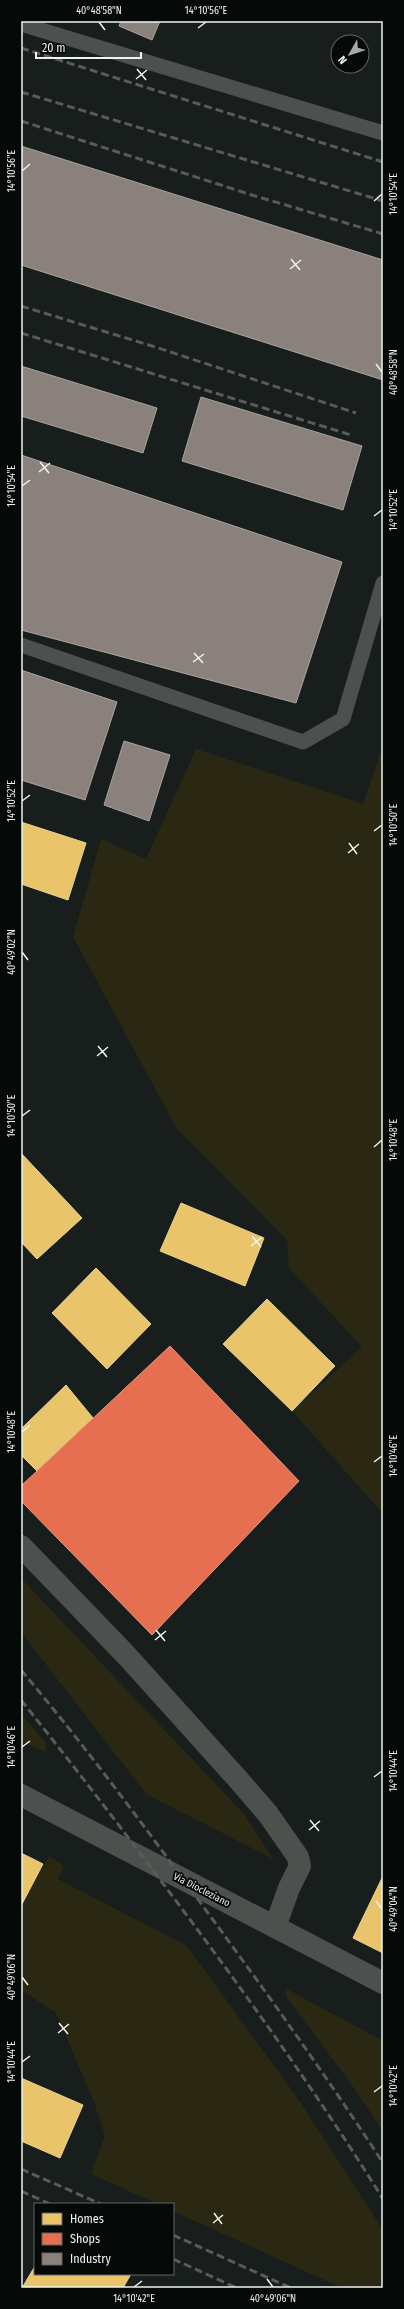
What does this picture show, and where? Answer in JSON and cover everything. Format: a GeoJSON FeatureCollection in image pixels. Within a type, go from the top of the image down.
{"type":"FeatureCollection","features":[{"type":"Feature","properties":{"kind":"street"},"geometry":{"type":"LineString","coordinates":[[21,1546],[127,1656],[236,1777],[268,1814],[298,1857],[300,1866],[289,1888],[275,1927]]}},
{"type":"Feature","properties":{"kind":"street","name":"Via Diocleziano"},"geometry":{"type":"LineString","coordinates":[[21,1795],[383,1983]]}},
{"type":"Feature","properties":{"kind":"lane"},"geometry":{"type":"LineString","coordinates":[[21,24],[383,133]]}},
{"type":"Feature","properties":{"kind":"lane"},"geometry":{"type":"LineString","coordinates":[[21,645],[303,742],[343,719],[383,583]]}},
{"type":"Feature","properties":{"kind":"shaded area"},"geometry":{"type":"Polygon","coordinates":[[[383,745],[383,1514],[292,1411],[362,1347],[289,1268],[287,1240],[177,1129],[73,937],[101,839],[146,859],[196,749],[363,804],[383,745]]]}},
{"type":"Feature","properties":{"kind":"shaded area"},"geometry":{"type":"Polygon","coordinates":[[[21,1578],[245,1815],[273,1859],[146,1794],[21,1632],[21,1578]]]}},
{"type":"Feature","properties":{"kind":"shaded area"},"geometry":{"type":"Polygon","coordinates":[[[21,1714],[45,1742],[47,1753],[21,1741],[21,1714]]]}},
{"type":"Feature","properties":{"kind":"shaded area"},"geometry":{"type":"Polygon","coordinates":[[[49,1856],[64,1866],[58,1879],[187,1946],[301,2103],[383,2230],[383,2288],[342,2288],[174,2211],[174,2203],[156,2203],[91,2174],[105,2136],[94,2102],[56,2013],[21,1990],[21,1906],[49,1856]]]}},
{"type":"Feature","properties":{"kind":"shaded area"},"geometry":{"type":"Polygon","coordinates":[[[285,1988],[383,2041],[383,2131],[354,2088],[287,1998],[285,1988]]]}},
{"type":"Feature","properties":{"kind":"building: Homes"},"geometry":{"type":"Polygon","coordinates":[[[21,822],[86,843],[68,900],[21,884],[21,822]]]}},
{"type":"Feature","properties":{"kind":"building: Homes"},"geometry":{"type":"Polygon","coordinates":[[[21,1153],[82,1218],[37,1259],[21,1242],[21,1153]]]}},
{"type":"Feature","properties":{"kind":"building: Homes"},"geometry":{"type":"Polygon","coordinates":[[[181,1203],[264,1238],[245,1286],[160,1251],[181,1203]]]}},
{"type":"Feature","properties":{"kind":"building: Homes"},"geometry":{"type":"Polygon","coordinates":[[[96,1268],[151,1324],[107,1369],[52,1313],[96,1268]]]}},
{"type":"Feature","properties":{"kind":"building: Homes"},"geometry":{"type":"Polygon","coordinates":[[[267,1299],[335,1366],[292,1411],[223,1344],[267,1299]]]}},
{"type":"Feature","properties":{"kind":"building: Homes"},"geometry":{"type":"Polygon","coordinates":[[[66,1385],[93,1418],[37,1471],[21,1455],[21,1429],[66,1385]]]}},
{"type":"Feature","properties":{"kind":"building: Homes"},"geometry":{"type":"Polygon","coordinates":[[[21,1853],[43,1864],[21,1906],[21,1853]]]}},
{"type":"Feature","properties":{"kind":"building: Homes"},"geometry":{"type":"Polygon","coordinates":[[[383,1876],[383,1953],[353,1938],[383,1876]]]}},
{"type":"Feature","properties":{"kind":"building: Homes"},"geometry":{"type":"Polygon","coordinates":[[[21,2078],[83,2105],[60,2158],[21,2141],[21,2078]]]}},
{"type":"Feature","properties":{"kind":"building: Homes"},"geometry":{"type":"Polygon","coordinates":[[[34,2268],[34,2275],[130,2275],[123,2288],[22,2288],[34,2268]]]}},
{"type":"Feature","properties":{"kind":"building: Shops"},"geometry":{"type":"Polygon","coordinates":[[[170,1346],[299,1481],[152,1635],[21,1501],[21,1486],[170,1346]]]}},
{"type":"Feature","properties":{"kind":"building: Industry"},"geometry":{"type":"Polygon","coordinates":[[[121,21],[160,21],[152,40],[119,26],[121,21]]]}},
{"type":"Feature","properties":{"kind":"building: Industry"},"geometry":{"type":"Polygon","coordinates":[[[21,146],[383,260],[383,380],[21,265],[21,146]]]}},
{"type":"Feature","properties":{"kind":"building: Industry"},"geometry":{"type":"Polygon","coordinates":[[[21,366],[157,408],[143,453],[21,416],[21,366]]]}},
{"type":"Feature","properties":{"kind":"building: Industry"},"geometry":{"type":"Polygon","coordinates":[[[201,397],[362,446],[343,510],[182,461],[201,397]]]}},
{"type":"Feature","properties":{"kind":"building: Industry"},"geometry":{"type":"Polygon","coordinates":[[[21,455],[342,562],[296,703],[21,630],[21,455]]]}},
{"type":"Feature","properties":{"kind":"building: Industry"},"geometry":{"type":"Polygon","coordinates":[[[21,670],[117,702],[85,800],[21,780],[21,670]]]}},
{"type":"Feature","properties":{"kind":"building: Industry"},"geometry":{"type":"Polygon","coordinates":[[[124,741],[170,755],[149,821],[104,805],[124,741]]]}},
{"type":"Feature","properties":{"kind":"railway"},"geometry":{"type":"LineString","coordinates":[[21,48],[383,162]]}},
{"type":"Feature","properties":{"kind":"railway"},"geometry":{"type":"LineString","coordinates":[[21,92],[383,201]]}},
{"type":"Feature","properties":{"kind":"railway"},"geometry":{"type":"LineString","coordinates":[[21,121],[252,195],[383,234]]}},
{"type":"Feature","properties":{"kind":"railway"},"geometry":{"type":"LineString","coordinates":[[21,306],[152,346],[356,413]]}},
{"type":"Feature","properties":{"kind":"railway"},"geometry":{"type":"LineString","coordinates":[[21,333],[351,435]]}},
{"type":"Feature","properties":{"kind":"railway"},"geometry":{"type":"LineString","coordinates":[[21,1670],[101,1769],[204,1907],[308,2052],[383,2163]]}},
{"type":"Feature","properties":{"kind":"railway"},"geometry":{"type":"LineString","coordinates":[[21,1700],[120,1826],[242,1990],[328,2114],[383,2199]]}},
{"type":"Feature","properties":{"kind":"railway"},"geometry":{"type":"LineString","coordinates":[[21,2169],[99,2203]]}},
{"type":"Feature","properties":{"kind":"railway"},"geometry":{"type":"LineString","coordinates":[[21,2191],[48,2203]]}},
{"type":"Feature","properties":{"kind":"railway"},"geometry":{"type":"LineString","coordinates":[[174,2235],[291,2288]]}},
{"type":"Feature","properties":{"kind":"railway"},"geometry":{"type":"LineString","coordinates":[[174,2259],[237,2288]]}}]}
